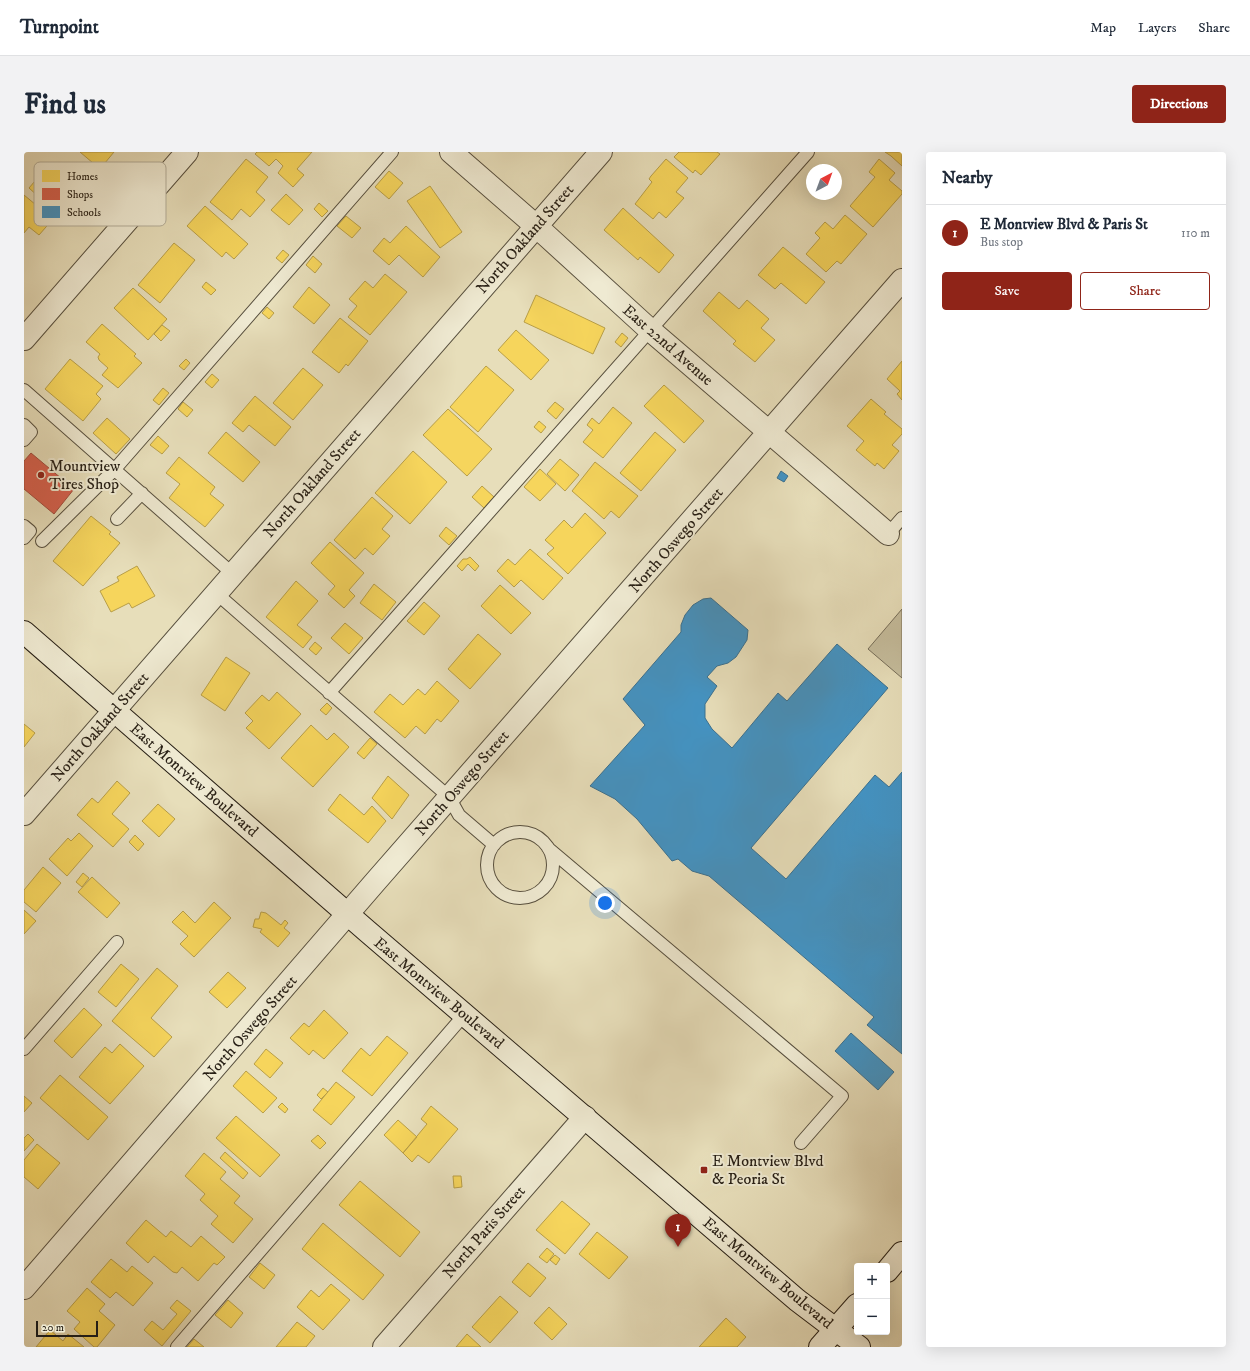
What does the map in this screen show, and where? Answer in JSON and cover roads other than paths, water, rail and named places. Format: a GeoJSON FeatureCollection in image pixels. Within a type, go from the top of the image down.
{"type":"FeatureCollection","features":[{"type":"Feature","properties":{"kind":"street"},"geometry":{"type":"LineString","coordinates":[[166,176],[187,152]]}},
{"type":"Feature","properties":{"kind":"street","name":"East 22nd Avenue"},"geometry":{"type":"LineString","coordinates":[[451,152],[536,226],[650,330],[770,432],[895,526]]}},
{"type":"Feature","properties":{"kind":"street","name":"North Oakland Street"},"geometry":{"type":"LineString","coordinates":[[24,814],[601,152]]}},
{"type":"Feature","properties":{"kind":"street"},"geometry":{"type":"LineString","coordinates":[[24,339],[122,226]]}},
{"type":"Feature","properties":{"kind":"street","name":"North Oswego Street"},"geometry":{"type":"LineString","coordinates":[[24,1288],[449,797],[902,280]]}},
{"type":"Feature","properties":{"kind":"street","name":"East Montview Boulevard"},"geometry":{"type":"LineString","coordinates":[[24,632],[348,915],[797,1300],[859,1347]]}},
{"type":"Feature","properties":{"kind":"street","name":"North Paris Street"},"geometry":{"type":"LineString","coordinates":[[384,1347],[585,1117]]}},
{"type":"Feature","properties":{"kind":"street"},"geometry":{"type":"LineString","coordinates":[[890,1267],[902,1253]]}},
{"type":"Feature","properties":{"kind":"street"},"geometry":{"type":"LineString","coordinates":[[820,1347],[854,1308]]}},
{"type":"Feature","properties":{"kind":"lane"},"geometry":{"type":"LineString","coordinates":[[42,541],[115,469],[392,152]]}},
{"type":"Feature","properties":{"kind":"lane"},"geometry":{"type":"LineString","coordinates":[[329,693],[808,152]]}},
{"type":"Feature","properties":{"kind":"lane"},"geometry":{"type":"LineString","coordinates":[[24,390],[142,492],[233,574]]}},
{"type":"Feature","properties":{"kind":"lane"},"geometry":{"type":"LineString","coordinates":[[24,425],[31,432],[24,440]]}},
{"type":"Feature","properties":{"kind":"lane"},"geometry":{"type":"LineString","coordinates":[[116,519],[142,492]]}},
{"type":"Feature","properties":{"kind":"lane"},"geometry":{"type":"LineString","coordinates":[[24,526],[30,531],[24,538]]}},
{"type":"Feature","properties":{"kind":"lane"},"geometry":{"type":"LineString","coordinates":[[216,593],[449,797],[459,815],[494,845]]}},
{"type":"Feature","properties":{"kind":"lane"},"geometry":{"type":"LineString","coordinates":[[548,848],[552,857],[553,868],[545,887],[536,894],[525,897],[514,897],[504,893],[495,886],[489,876],[487,865],[489,855],[494,845],[502,837],[511,833],[522,832],[532,834],[541,839],[548,848],[842,1096],[801,1143]]}},
{"type":"Feature","properties":{"kind":"lane"},"geometry":{"type":"LineString","coordinates":[[24,1049],[117,942]]}},
{"type":"Feature","properties":{"kind":"lane"},"geometry":{"type":"LineString","coordinates":[[177,1347],[464,1014]]}},
{"type":"Feature","properties":{"kind":"place","name":"Mountview Tires Shop"},"geometry":{"type":"Point","coordinates":[41,475]}},
{"type":"Feature","properties":{"kind":"place","name":"E Montview Blvd & Peoria St"},"geometry":{"type":"Point","coordinates":[704,1170]}},
{"type":"Feature","properties":{"kind":"place","name":"E Montview Blvd & Paris St"},"geometry":{"type":"Point","coordinates":[678,1247]}}]}
